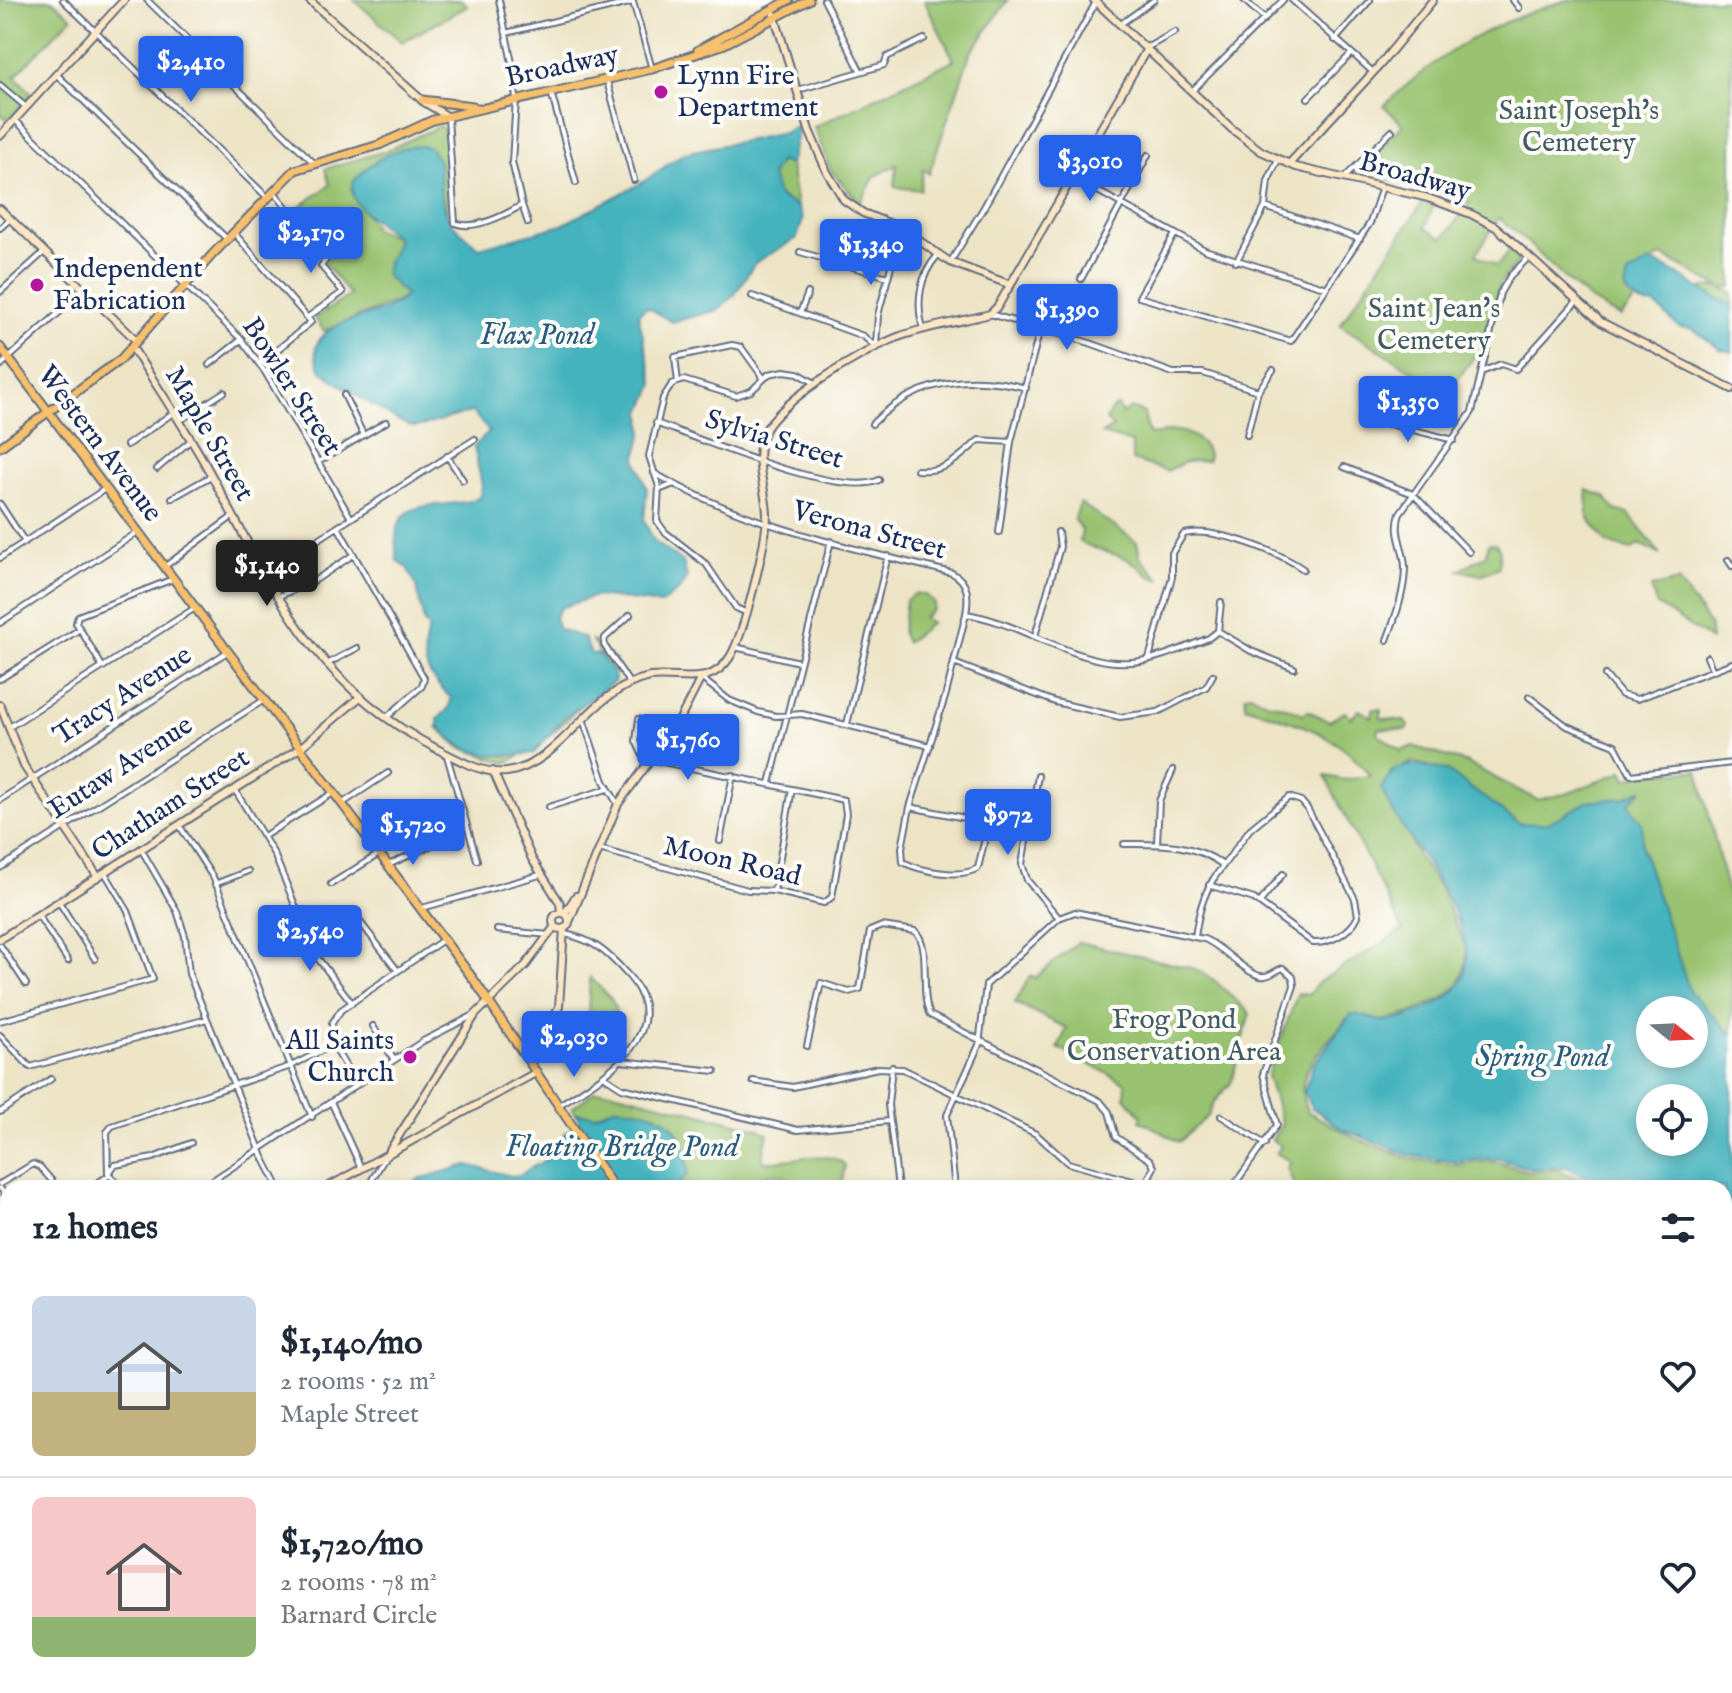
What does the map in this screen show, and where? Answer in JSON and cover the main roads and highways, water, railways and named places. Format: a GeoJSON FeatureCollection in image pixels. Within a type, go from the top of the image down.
{"type":"FeatureCollection","features":[{"type":"Feature","properties":{"kind":"main road","name":"Broadway"},"geometry":{"type":"LineString","coordinates":[[686,57],[789,0]]}},
{"type":"Feature","properties":{"kind":"main road","name":"Broadway"},"geometry":{"type":"LineString","coordinates":[[0,447],[49,413],[134,344],[233,232],[292,172],[373,147],[447,116],[652,69],[725,44],[809,0]]}},
{"type":"Feature","properties":{"kind":"main road"},"geometry":{"type":"LineString","coordinates":[[422,100],[483,107]]}},
{"type":"Feature","properties":{"kind":"main road","name":"Western Avenue"},"geometry":{"type":"LineString","coordinates":[[0,347],[420,908],[537,1072],[609,1180]]}},
{"type":"Feature","properties":{"kind":"water","name":"Flax Pond"},"geometry":{"type":"Polygon","coordinates":[[[798,128],[790,165],[780,161],[771,175],[779,197],[797,206],[803,219],[797,238],[755,263],[735,294],[719,310],[672,322],[647,307],[638,314],[654,385],[642,412],[643,433],[636,458],[647,489],[644,520],[654,541],[683,562],[687,577],[679,590],[661,604],[595,596],[560,608],[554,619],[559,629],[584,638],[591,654],[598,654],[614,672],[615,681],[564,718],[534,753],[495,755],[458,744],[439,726],[438,719],[449,708],[451,698],[435,681],[426,665],[424,648],[429,627],[424,623],[416,585],[407,568],[397,560],[396,537],[400,521],[408,512],[420,507],[479,498],[482,486],[474,447],[489,432],[473,412],[412,427],[350,391],[319,367],[316,346],[323,335],[345,322],[384,309],[406,295],[386,276],[397,238],[360,207],[352,191],[353,182],[368,167],[397,150],[429,147],[439,161],[441,196],[450,222],[479,248],[562,225],[643,182],[684,153],[783,133],[798,128]]]}},
{"type":"Feature","properties":{"kind":"water"},"geometry":{"type":"Polygon","coordinates":[[[1650,262],[1732,305],[1732,352],[1720,349],[1693,329],[1679,327],[1654,304],[1636,302],[1630,296],[1625,288],[1628,275],[1650,262]]]}},
{"type":"Feature","properties":{"kind":"water","name":"Spring Pond"},"geometry":{"type":"Polygon","coordinates":[[[1410,765],[1446,770],[1520,824],[1548,823],[1587,802],[1623,798],[1643,789],[1628,804],[1642,823],[1642,849],[1694,996],[1636,996],[1636,1068],[1708,1068],[1708,1010],[1732,1035],[1732,1180],[1592,1180],[1567,1167],[1532,1169],[1495,1158],[1459,1162],[1412,1156],[1344,1130],[1311,1107],[1304,1092],[1313,1065],[1351,1014],[1392,1021],[1438,1003],[1460,984],[1467,959],[1461,930],[1448,899],[1381,788],[1395,769],[1410,765]]]}},
{"type":"Feature","properties":{"kind":"water","name":"Floating Bridge Pond"},"geometry":{"type":"Polygon","coordinates":[[[614,1107],[646,1111],[658,1116],[669,1123],[683,1143],[688,1174],[682,1180],[418,1180],[467,1165],[519,1175],[545,1160],[563,1135],[579,1123],[577,1113],[595,1115],[614,1107]]]}},
{"type":"Feature","properties":{"kind":"place","name":"Lynn Fire Department"},"geometry":{"type":"Point","coordinates":[661,92]}},
{"type":"Feature","properties":{"kind":"place","name":"Independent Fabrication"},"geometry":{"type":"Point","coordinates":[37,285]}},
{"type":"Feature","properties":{"kind":"place","name":"All Saints Church"},"geometry":{"type":"Point","coordinates":[410,1057]}},
{"type":"Feature","properties":{"kind":"park label","name":"Saint Joseph's Cemetery"},"geometry":{"type":"Point","coordinates":[1579,127]}},
{"type":"Feature","properties":{"kind":"park label","name":"Saint Jean's Cemetery"},"geometry":{"type":"Point","coordinates":[1434,325]}},
{"type":"Feature","properties":{"kind":"park label","name":"Frog Pond Conservation Area"},"geometry":{"type":"Point","coordinates":[1174,1036]}}]}
